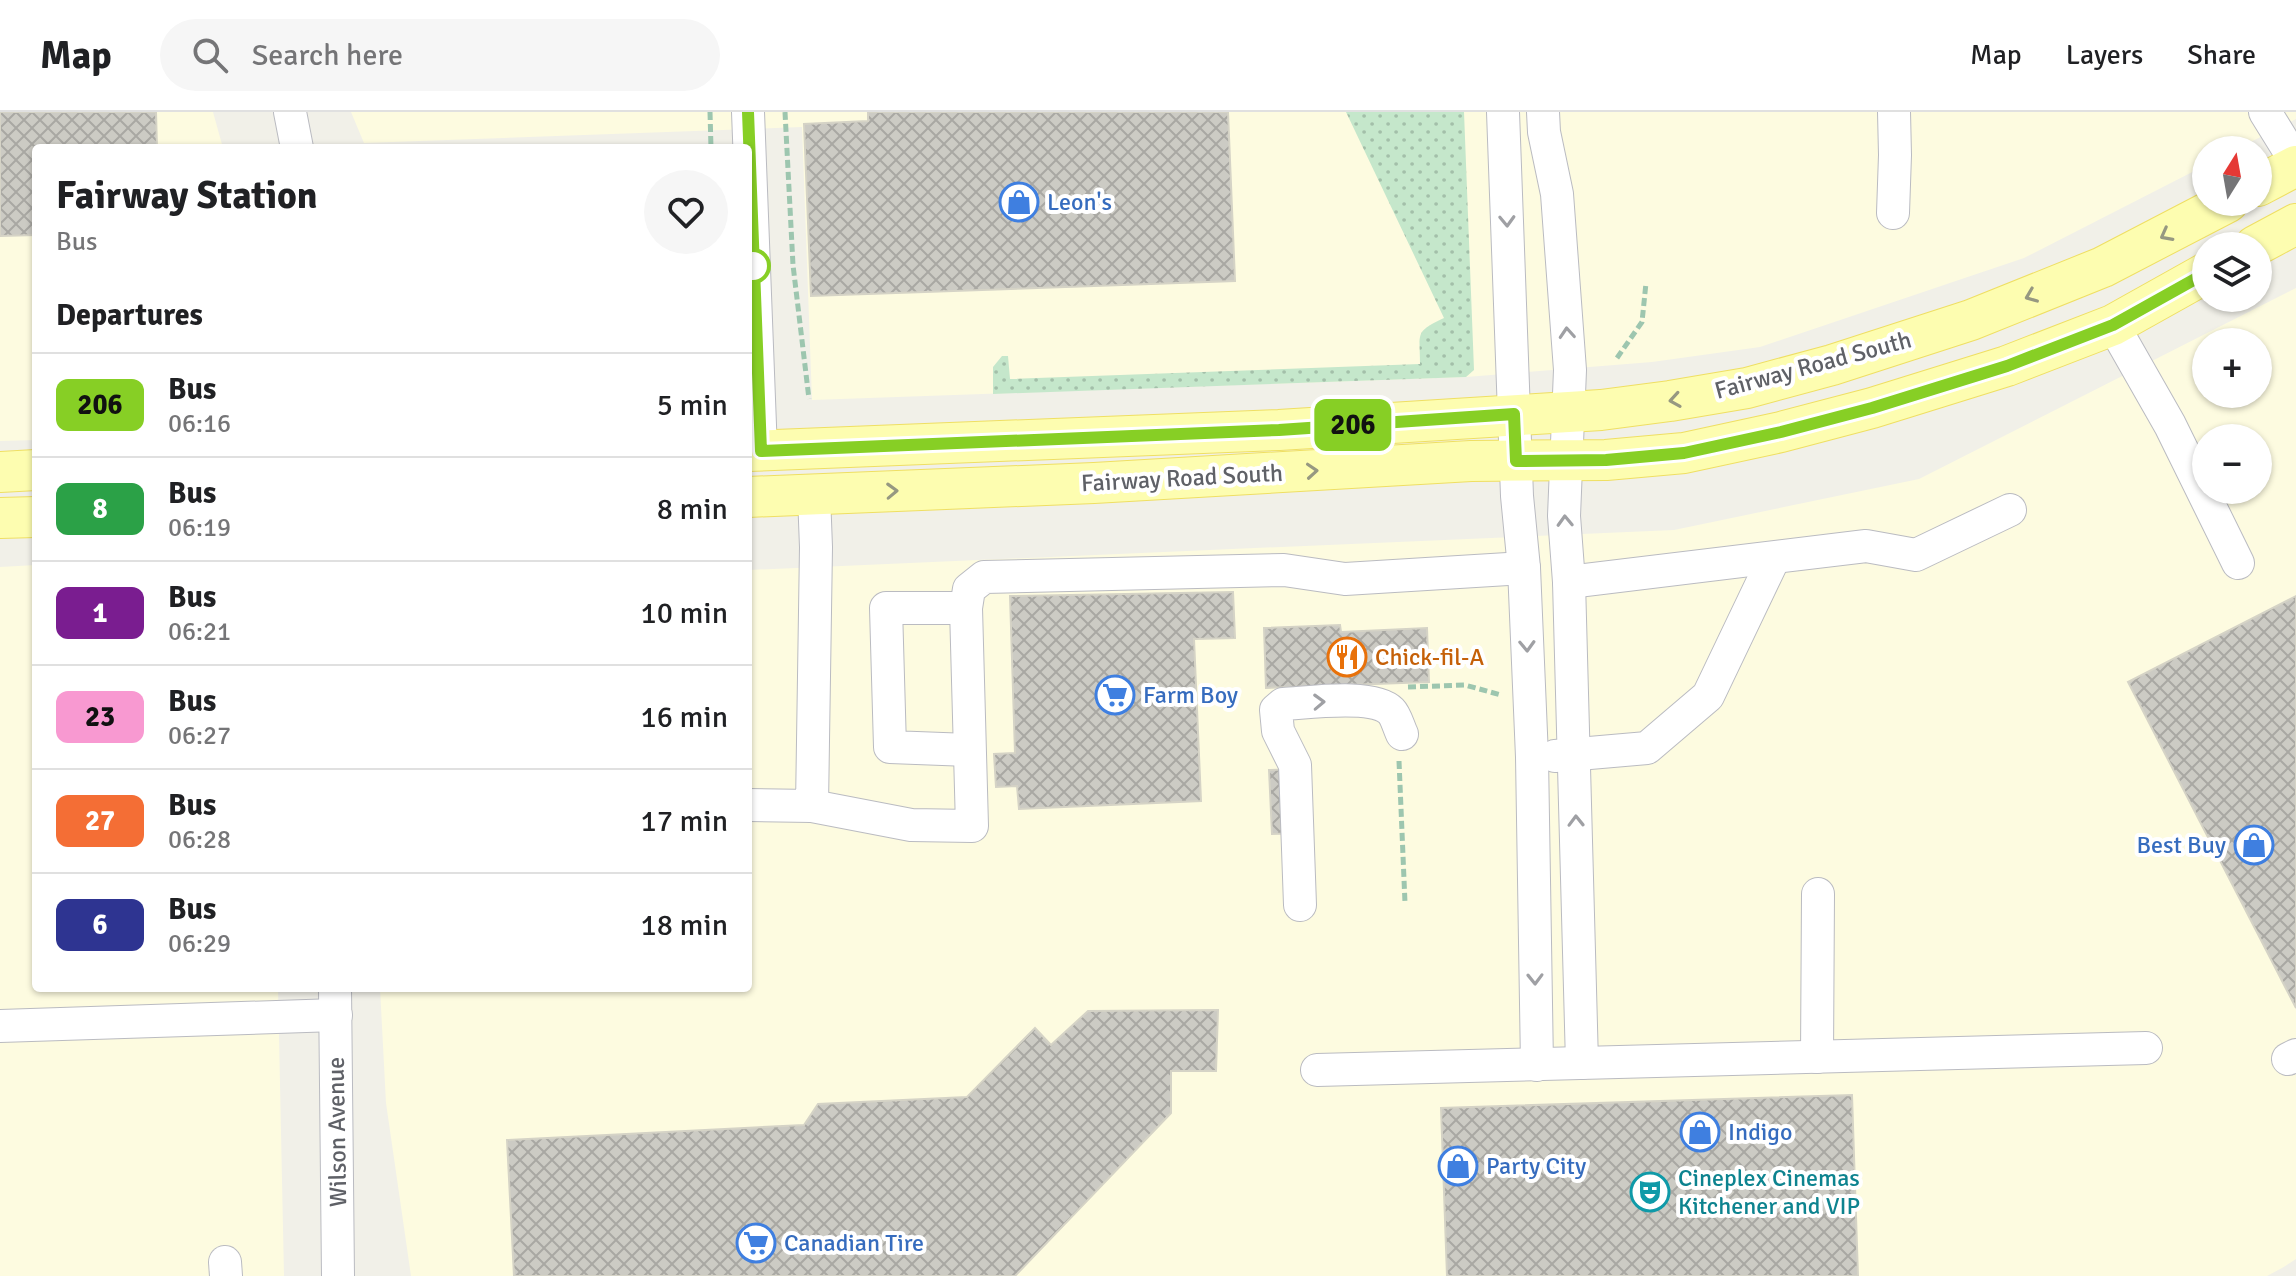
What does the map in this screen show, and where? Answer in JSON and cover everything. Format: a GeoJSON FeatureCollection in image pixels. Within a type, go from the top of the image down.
{"type":"FeatureCollection","features":[{"type":"Feature","properties":{"kind":"main road"},"geometry":{"type":"LineString","coordinates":[[2272,178],[2296,164]]}},
{"type":"Feature","properties":{"kind":"main road","name":"Fairway Road South"},"geometry":{"type":"LineString","coordinates":[[755,451],[1279,430],[1601,410],[1747,388],[1832,365],[1971,320],[2103,267],[2201,216]]}},
{"type":"Feature","properties":{"kind":"main road"},"geometry":{"type":"LineString","coordinates":[[2272,237],[2296,224]]}},
{"type":"Feature","properties":{"kind":"main road","name":"Fairway Road South"},"geometry":{"type":"LineString","coordinates":[[752,497],[1142,480],[1471,461],[1606,460],[1684,453],[1872,408],[2007,366],[2113,325],[2192,281]]}},
{"type":"Feature","properties":{"kind":"main road"},"geometry":{"type":"LineString","coordinates":[[0,472],[32,470]]}},
{"type":"Feature","properties":{"kind":"main road"},"geometry":{"type":"LineString","coordinates":[[0,518],[32,517]]}},
{"type":"Feature","properties":{"kind":"street"},"geometry":{"type":"LineString","coordinates":[[290,112],[296,144]]}},
{"type":"Feature","properties":{"kind":"street"},"geometry":{"type":"LineString","coordinates":[[748,112],[749,144]]}},
{"type":"Feature","properties":{"kind":"street"},"geometry":{"type":"LineString","coordinates":[[1503,112],[1516,461],[1532,757],[1537,1065]]}},
{"type":"Feature","properties":{"kind":"street"},"geometry":{"type":"LineString","coordinates":[[1543,112],[1557,194],[1570,370],[1564,516],[1569,582],[1582,1063]]}},
{"type":"Feature","properties":{"kind":"street"},"geometry":{"type":"LineString","coordinates":[[1893,213],[1894,112]]}},
{"type":"Feature","properties":{"kind":"street"},"geometry":{"type":"LineString","coordinates":[[2265,112],[2296,164]]}},
{"type":"Feature","properties":{"kind":"street"},"geometry":{"type":"LineString","coordinates":[[752,306],[755,451]]}},
{"type":"Feature","properties":{"kind":"street"},"geometry":{"type":"LineString","coordinates":[[2113,325],[2170,425],[2238,563]]}},
{"type":"Feature","properties":{"kind":"street"},"geometry":{"type":"LineString","coordinates":[[812,806],[814,495]]}},
{"type":"Feature","properties":{"kind":"street"},"geometry":{"type":"LineString","coordinates":[[1569,582],[1866,546],[1916,555],[2010,510]]}},
{"type":"Feature","properties":{"kind":"street"},"geometry":{"type":"LineString","coordinates":[[1532,757],[1647,748],[1708,696],[1774,558]]}},
{"type":"Feature","properties":{"kind":"street"},"geometry":{"type":"LineString","coordinates":[[752,805],[812,806],[911,825],[972,826],[966,608],[969,589],[984,577],[1284,570],[1345,579],[1524,568]]}},
{"type":"Feature","properties":{"kind":"street"},"geometry":{"type":"LineString","coordinates":[[966,608],[886,608],[890,747],[969,750]]}},
{"type":"Feature","properties":{"kind":"street"},"geometry":{"type":"LineString","coordinates":[[1291,906],[1295,765],[1278,731],[1276,710],[1283,704],[1375,703],[1391,711],[1402,734]]}},
{"type":"Feature","properties":{"kind":"street"},"geometry":{"type":"LineString","coordinates":[[1817,1057],[1818,894]]}},
{"type":"Feature","properties":{"kind":"street"},"geometry":{"type":"LineString","coordinates":[[0,1026],[336,1001]]}},
{"type":"Feature","properties":{"kind":"street","name":"Wilson Avenue"},"geometry":{"type":"LineString","coordinates":[[336,1001],[338,1276]]}},
{"type":"Feature","properties":{"kind":"street"},"geometry":{"type":"LineString","coordinates":[[1317,1070],[2146,1048]]}},
{"type":"Feature","properties":{"kind":"path"},"geometry":{"type":"LineString","coordinates":[[710,112],[711,144]]}},
{"type":"Feature","properties":{"kind":"path"},"geometry":{"type":"LineString","coordinates":[[785,112],[791,249],[809,399]]}},
{"type":"Feature","properties":{"kind":"path"},"geometry":{"type":"LineString","coordinates":[[1617,358],[1642,322],[1646,283]]}},
{"type":"Feature","properties":{"kind":"shaded area"},"geometry":{"type":"Polygon","coordinates":[[[0,112],[213,112],[222,144],[32,144],[32,440],[0,441],[0,112]]]}},
{"type":"Feature","properties":{"kind":"shaded area"},"geometry":{"type":"Polygon","coordinates":[[[351,112],[2296,112],[2296,119],[2263,136],[2192,136],[2192,172],[2024,258],[1760,347],[1652,362],[1466,377],[812,400],[802,127],[364,143],[351,112]]]}},
{"type":"Feature","properties":{"kind":"shaded area"},"geometry":{"type":"Polygon","coordinates":[[[2296,288],[2296,1259],[2267,1276],[411,1276],[386,1103],[380,992],[752,992],[752,570],[1674,530],[1919,479],[2192,341],[2192,408],[2272,408],[2272,328],[2217,328],[2249,312],[2272,312],[2272,300],[2296,288]]]}},
{"type":"Feature","properties":{"kind":"shaded area"},"geometry":{"type":"Polygon","coordinates":[[[32,565],[32,992],[278,992],[284,1276],[0,1276],[0,567],[32,565]]]}},
{"type":"Feature","properties":{"kind":"green space"},"geometry":{"type":"Polygon","coordinates":[[[1346,112],[1464,112],[1474,370],[1466,377],[993,394],[993,367],[1002,356],[1008,356],[1010,379],[1420,364],[1423,331],[1444,318],[1346,112]]]}},
{"type":"Feature","properties":{"kind":"building"},"geometry":{"type":"Polygon","coordinates":[[[0,112],[156,112],[157,144],[32,144],[32,235],[0,236],[0,112]]]}},
{"type":"Feature","properties":{"kind":"building","name":"Leon's"},"geometry":{"type":"Polygon","coordinates":[[[868,112],[1228,112],[1235,281],[811,296],[804,124],[868,121],[868,112]]]}},
{"type":"Feature","properties":{"kind":"building"},"geometry":{"type":"Polygon","coordinates":[[[1233,592],[1235,638],[1194,639],[1201,801],[1019,809],[1017,786],[996,787],[994,754],[1015,753],[1010,596],[1233,592]]]}},
{"type":"Feature","properties":{"kind":"building","name":"Best Buy"},"geometry":{"type":"Polygon","coordinates":[[[2296,596],[2296,1008],[2128,682],[2296,596]]]}},
{"type":"Feature","properties":{"kind":"building","name":"Chick-fil-A"},"geometry":{"type":"Polygon","coordinates":[[[1340,625],[1341,632],[1427,628],[1429,682],[1266,688],[1264,628],[1340,625]]]}},
{"type":"Feature","properties":{"kind":"building"},"geometry":{"type":"Polygon","coordinates":[[[1300,769],[1303,833],[1272,834],[1269,770],[1300,769]]]}},
{"type":"Feature","properties":{"kind":"building"},"geometry":{"type":"Polygon","coordinates":[[[1218,1010],[1216,1071],[1171,1071],[1171,1113],[1015,1276],[514,1276],[507,1140],[804,1125],[818,1104],[967,1097],[1035,1028],[1051,1045],[1088,1011],[1218,1010]]]}},
{"type":"Feature","properties":{"kind":"building","name":"Cineplex Cinemas Kitchener and VIP"},"geometry":{"type":"Polygon","coordinates":[[[1852,1095],[1858,1276],[1447,1276],[1441,1108],[1852,1095]]]}},
{"type":"Feature","properties":{"kind":"bus line","name":"206"},"geometry":{"type":"LineString","coordinates":[[748,112],[749,144]]}},
{"type":"Feature","properties":{"kind":"bus line","name":"206"},"geometry":{"type":"LineString","coordinates":[[752,222],[761,451],[1279,430],[1514,414],[1516,461],[1606,460],[1684,453],[1872,408],[2007,366],[2113,325],[2192,281]]}},
{"type":"Feature","properties":{"kind":"place","name":"Leon's"},"geometry":{"type":"Point","coordinates":[1019,202]}},
{"type":"Feature","properties":{"kind":"place","name":"Chick-fil-A"},"geometry":{"type":"Point","coordinates":[1347,657]}},
{"type":"Feature","properties":{"kind":"place","name":"Farm Boy"},"geometry":{"type":"Point","coordinates":[1115,695]}},
{"type":"Feature","properties":{"kind":"place","name":"Best Buy"},"geometry":{"type":"Point","coordinates":[2254,845]}},
{"type":"Feature","properties":{"kind":"place","name":"Indigo"},"geometry":{"type":"Point","coordinates":[1700,1132]}},
{"type":"Feature","properties":{"kind":"place","name":"Party City"},"geometry":{"type":"Point","coordinates":[1458,1166]}},
{"type":"Feature","properties":{"kind":"place","name":"Cineplex Cinemas Kitchener and VIP"},"geometry":{"type":"Point","coordinates":[1650,1192]}},
{"type":"Feature","properties":{"kind":"place","name":"Canadian Tire"},"geometry":{"type":"Point","coordinates":[756,1243]}}]}
